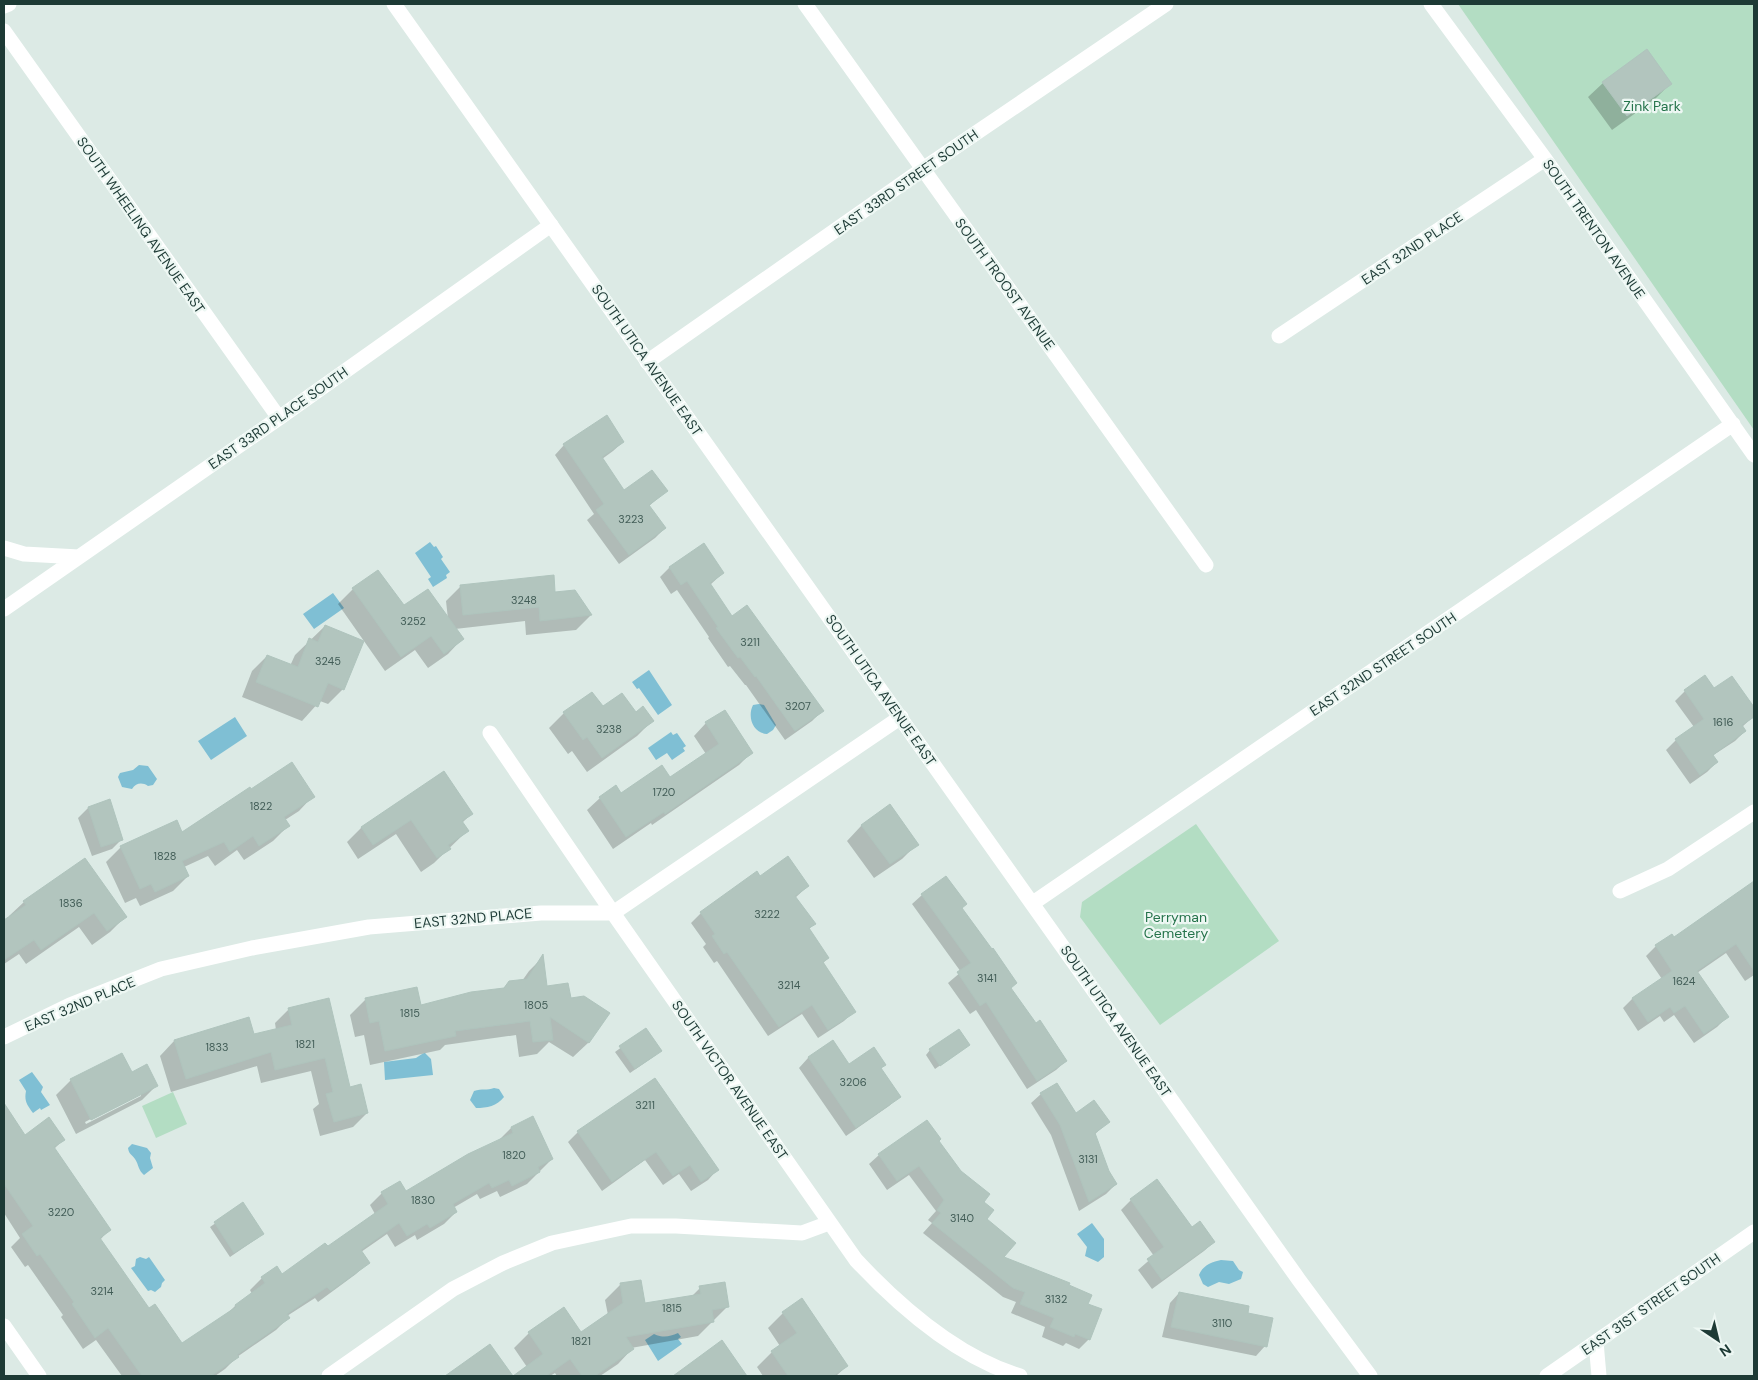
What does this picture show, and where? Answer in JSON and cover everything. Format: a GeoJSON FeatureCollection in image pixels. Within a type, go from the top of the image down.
{"type":"FeatureCollection","features":[{"type":"Feature","properties":{"kind":"street"},"geometry":{"type":"LineString","coordinates":[[4,6],[9,4]]}},
{"type":"Feature","properties":{"kind":"street","name":"SOUTH UTICA AVENUE EAST"},"geometry":{"type":"LineString","coordinates":[[394,4],[1299,1280],[1370,1376]]}},
{"type":"Feature","properties":{"kind":"street","name":"SOUTH TROOST AVENUE"},"geometry":{"type":"LineString","coordinates":[[805,4],[1206,565]]}},
{"type":"Feature","properties":{"kind":"street","name":"EAST 33RD STREET SOUTH"},"geometry":{"type":"LineString","coordinates":[[647,362],[923,169],[1166,4]]}},
{"type":"Feature","properties":{"kind":"street","name":"SOUTH TRENTON AVENUE"},"geometry":{"type":"LineString","coordinates":[[1431,4],[1544,159],[1754,455]]}},
{"type":"Feature","properties":{"kind":"street","name":"SOUTH WHEELING AVENUE EAST"},"geometry":{"type":"LineString","coordinates":[[4,31],[279,418]]}},
{"type":"Feature","properties":{"kind":"street","name":"EAST 32ND PLACE"},"geometry":{"type":"LineString","coordinates":[[1279,336],[1544,159]]}},
{"type":"Feature","properties":{"kind":"street","name":"EAST 33RD PLACE SOUTH"},"geometry":{"type":"LineString","coordinates":[[4,610],[551,225]]}},
{"type":"Feature","properties":{"kind":"street","name":"EAST 32ND STREET SOUTH"},"geometry":{"type":"LineString","coordinates":[[1033,903],[1733,424]]}},
{"type":"Feature","properties":{"kind":"street"},"geometry":{"type":"LineString","coordinates":[[4,548],[24,554],[79,557]]}},
{"type":"Feature","properties":{"kind":"street"},"geometry":{"type":"LineString","coordinates":[[613,913],[901,717]]}},
{"type":"Feature","properties":{"kind":"street","name":"SOUTH VICTOR AVENUE EAST"},"geometry":{"type":"LineString","coordinates":[[490,733],[613,913],[856,1260],[903,1307],[960,1348],[1007,1375]]}},
{"type":"Feature","properties":{"kind":"street"},"geometry":{"type":"LineString","coordinates":[[1620,891],[1668,869],[1754,812]]}},
{"type":"Feature","properties":{"kind":"street","name":"EAST 32ND PLACE"},"geometry":{"type":"LineString","coordinates":[[4,1037],[70,1006],[161,969],[252,948],[369,927],[541,913],[613,913]]}},
{"type":"Feature","properties":{"kind":"street"},"geometry":{"type":"LineString","coordinates":[[329,1376],[453,1289],[503,1263],[552,1243],[631,1226],[676,1226],[802,1233],[829,1222]]}},
{"type":"Feature","properties":{"kind":"street","name":"EAST 31ST STREET SOUTH"},"geometry":{"type":"LineString","coordinates":[[1547,1376],[1754,1232]]}},
{"type":"Feature","properties":{"kind":"street"},"geometry":{"type":"LineString","coordinates":[[4,1326],[39,1376]]}},
{"type":"Feature","properties":{"kind":"street"},"geometry":{"type":"LineString","coordinates":[[1596,1342],[1599,1376]]}},
{"type":"Feature","properties":{"kind":"green space","name":"Zink Park"},"geometry":{"type":"Polygon","coordinates":[[[1458,4],[1754,4],[1754,430],[1458,4]]]}},
{"type":"Feature","properties":{"kind":"green space","name":"Perryman Cemetery"},"geometry":{"type":"Polygon","coordinates":[[[1196,824],[1279,941],[1160,1025],[1080,917],[1082,902],[1196,824]]]}},
{"type":"Feature","properties":{"kind":"green space"},"geometry":{"type":"Polygon","coordinates":[[[173,1092],[187,1124],[156,1138],[142,1106],[173,1092]]]}},
{"type":"Feature","properties":{"kind":"water"},"geometry":{"type":"Polygon","coordinates":[[[430,542],[434,547],[436,546],[443,557],[441,559],[450,572],[446,575],[447,578],[433,587],[428,579],[431,577],[415,553],[430,542]]]}},
{"type":"Feature","properties":{"kind":"water"},"geometry":{"type":"Polygon","coordinates":[[[333,593],[344,608],[314,629],[303,614],[333,593]]]}},
{"type":"Feature","properties":{"kind":"water"},"geometry":{"type":"Polygon","coordinates":[[[649,670],[672,705],[658,715],[639,688],[637,689],[632,682],[649,670]]]}},
{"type":"Feature","properties":{"kind":"water"},"geometry":{"type":"Polygon","coordinates":[[[753,705],[764,705],[776,725],[767,734],[758,731],[752,724],[751,710],[753,705]]]}},
{"type":"Feature","properties":{"kind":"water"},"geometry":{"type":"Polygon","coordinates":[[[235,717],[247,736],[211,760],[198,741],[235,717]]]}},
{"type":"Feature","properties":{"kind":"water"},"geometry":{"type":"Polygon","coordinates":[[[671,732],[673,735],[677,733],[686,746],[683,748],[685,751],[672,760],[667,753],[656,760],[648,748],[671,732]]]}},
{"type":"Feature","properties":{"kind":"water"},"geometry":{"type":"Polygon","coordinates":[[[139,765],[148,766],[157,779],[153,785],[139,784],[135,785],[132,789],[122,787],[118,777],[120,773],[133,770],[139,765]]]}},
{"type":"Feature","properties":{"kind":"water"},"geometry":{"type":"Polygon","coordinates":[[[425,1053],[431,1059],[433,1075],[385,1080],[384,1062],[416,1058],[425,1053]]]}},
{"type":"Feature","properties":{"kind":"water"},"geometry":{"type":"Polygon","coordinates":[[[32,1072],[43,1087],[41,1092],[50,1105],[41,1110],[40,1108],[33,1113],[25,1098],[26,1091],[19,1080],[32,1072]]]}},
{"type":"Feature","properties":{"kind":"water"},"geometry":{"type":"Polygon","coordinates":[[[499,1089],[504,1097],[492,1106],[476,1108],[470,1100],[474,1091],[499,1089]]]}},
{"type":"Feature","properties":{"kind":"water"},"geometry":{"type":"Polygon","coordinates":[[[132,1144],[147,1148],[151,1153],[150,1158],[153,1168],[144,1175],[129,1152],[128,1148],[132,1144]]]}},
{"type":"Feature","properties":{"kind":"water"},"geometry":{"type":"Polygon","coordinates":[[[1092,1223],[1104,1239],[1104,1257],[1098,1262],[1085,1256],[1087,1247],[1077,1234],[1092,1223]]]}},
{"type":"Feature","properties":{"kind":"water"},"geometry":{"type":"Polygon","coordinates":[[[140,1257],[146,1259],[149,1257],[165,1280],[155,1292],[148,1291],[131,1268],[135,1266],[136,1259],[140,1257]]]}},
{"type":"Feature","properties":{"kind":"water"},"geometry":{"type":"Polygon","coordinates":[[[1221,1260],[1233,1261],[1239,1270],[1243,1272],[1241,1279],[1229,1284],[1219,1282],[1208,1287],[1203,1284],[1199,1275],[1205,1266],[1221,1260]]]}},
{"type":"Feature","properties":{"kind":"water"},"geometry":{"type":"Polygon","coordinates":[[[678,1333],[681,1337],[678,1339],[682,1344],[658,1361],[645,1340],[654,1334],[666,1336],[678,1333]]]}},
{"type":"Feature","properties":{"kind":"building"},"geometry":{"type":"Polygon","coordinates":[[[1647,49],[1672,84],[1627,116],[1602,82],[1647,49]]]}},
{"type":"Feature","properties":{"kind":"building"},"geometry":{"type":"Polygon","coordinates":[[[607,415],[624,442],[602,457],[624,490],[652,470],[668,491],[649,505],[666,528],[629,555],[596,510],[604,504],[563,444],[607,415]]]}},
{"type":"Feature","properties":{"kind":"building"},"geometry":{"type":"Polygon","coordinates":[[[704,543],[724,573],[710,583],[732,616],[747,605],[824,711],[795,731],[756,676],[740,657],[738,658],[716,628],[718,627],[687,581],[681,585],[669,567],[704,543]]]}},
{"type":"Feature","properties":{"kind":"building"},"geometry":{"type":"Polygon","coordinates":[[[378,570],[404,605],[428,589],[464,639],[444,654],[431,636],[401,657],[352,588],[378,570]]]}},
{"type":"Feature","properties":{"kind":"building"},"geometry":{"type":"Polygon","coordinates":[[[554,575],[555,592],[575,590],[592,615],[540,621],[539,607],[463,615],[460,585],[554,575]]]}},
{"type":"Feature","properties":{"kind":"building"},"geometry":{"type":"Polygon","coordinates":[[[325,625],[364,641],[344,690],[328,683],[318,707],[256,682],[267,655],[298,667],[309,638],[318,642],[325,625]]]}},
{"type":"Feature","properties":{"kind":"building"},"geometry":{"type":"Polygon","coordinates":[[[1705,675],[1714,688],[1732,676],[1754,707],[1754,717],[1742,725],[1746,731],[1713,755],[1718,762],[1700,775],[1675,739],[1704,719],[1684,690],[1705,675]]]}},
{"type":"Feature","properties":{"kind":"building"},"geometry":{"type":"Polygon","coordinates":[[[592,692],[603,706],[622,693],[636,712],[643,706],[654,721],[602,758],[587,737],[583,740],[563,712],[592,692]]]}},
{"type":"Feature","properties":{"kind":"building"},"geometry":{"type":"Polygon","coordinates":[[[725,710],[753,753],[665,814],[664,812],[626,837],[599,797],[616,785],[621,793],[662,765],[670,777],[719,744],[705,722],[725,710]]]}},
{"type":"Feature","properties":{"kind":"building"},"geometry":{"type":"Polygon","coordinates":[[[292,762],[315,797],[284,817],[290,826],[259,846],[253,836],[230,852],[224,842],[182,861],[189,876],[155,892],[151,884],[140,889],[120,846],[177,820],[182,832],[292,762]]]}},
{"type":"Feature","properties":{"kind":"building"},"geometry":{"type":"Polygon","coordinates":[[[444,771],[473,814],[462,821],[469,831],[448,845],[451,849],[437,858],[411,820],[373,845],[361,827],[444,771]]]}},
{"type":"Feature","properties":{"kind":"building"},"geometry":{"type":"Polygon","coordinates":[[[110,799],[123,840],[101,847],[88,807],[110,799]]]}},
{"type":"Feature","properties":{"kind":"building"},"geometry":{"type":"Polygon","coordinates":[[[890,804],[919,845],[890,864],[861,825],[890,804]]]}},
{"type":"Feature","properties":{"kind":"building"},"geometry":{"type":"Polygon","coordinates":[[[788,856],[809,886],[795,896],[816,924],[809,928],[829,958],[823,962],[856,1012],[828,1030],[812,1005],[779,1027],[727,952],[724,954],[712,936],[715,934],[700,912],[757,871],[760,876],[788,856]]]}},
{"type":"Feature","properties":{"kind":"building"},"geometry":{"type":"Polygon","coordinates":[[[85,858],[127,917],[107,931],[94,913],[41,950],[34,940],[4,960],[4,920],[26,905],[23,901],[85,858]]]}},
{"type":"Feature","properties":{"kind":"building"},"geometry":{"type":"Polygon","coordinates":[[[946,876],[967,904],[962,908],[1017,983],[1011,988],[1036,1023],[1040,1020],[1067,1061],[1037,1081],[986,1002],[980,1006],[957,972],[971,963],[921,894],[946,876]]]}},
{"type":"Feature","properties":{"kind":"building"},"geometry":{"type":"Polygon","coordinates":[[[1754,881],[1754,971],[1736,944],[1697,971],[1729,1017],[1704,1034],[1685,1006],[1674,1013],[1670,1007],[1648,1022],[1632,998],[1672,971],[1655,945],[1672,934],[1674,937],[1754,881]]]}},
{"type":"Feature","properties":{"kind":"building"},"geometry":{"type":"Polygon","coordinates":[[[543,954],[547,986],[568,983],[571,998],[584,996],[610,1013],[589,1043],[550,1017],[553,1040],[533,1042],[530,1021],[455,1031],[456,1036],[385,1051],[379,1021],[370,1023],[365,998],[417,987],[421,1005],[471,992],[504,988],[509,981],[527,979],[543,954]]]}},
{"type":"Feature","properties":{"kind":"building"},"geometry":{"type":"Polygon","coordinates":[[[329,998],[350,1087],[361,1084],[368,1113],[334,1122],[326,1094],[333,1092],[325,1058],[275,1070],[271,1052],[186,1079],[174,1040],[249,1017],[254,1034],[292,1025],[288,1008],[329,998]]]}},
{"type":"Feature","properties":{"kind":"building"},"geometry":{"type":"Polygon","coordinates":[[[646,1028],[662,1051],[635,1069],[619,1046],[646,1028]]]}},
{"type":"Feature","properties":{"kind":"building"},"geometry":{"type":"Polygon","coordinates":[[[959,1029],[970,1045],[940,1066],[929,1049],[959,1029]]]}},
{"type":"Feature","properties":{"kind":"building"},"geometry":{"type":"Polygon","coordinates":[[[833,1040],[849,1064],[874,1047],[886,1065],[881,1068],[901,1097],[856,1128],[808,1057],[833,1040]]]}},
{"type":"Feature","properties":{"kind":"building"},"geometry":{"type":"Polygon","coordinates":[[[122,1053],[132,1072],[147,1064],[158,1086],[91,1120],[70,1079],[122,1053]]]}},
{"type":"Feature","properties":{"kind":"building"},"geometry":{"type":"Polygon","coordinates":[[[655,1078],[719,1170],[701,1182],[690,1165],[673,1176],[656,1152],[612,1182],[577,1131],[655,1078]]]}},
{"type":"Feature","properties":{"kind":"building"},"geometry":{"type":"Polygon","coordinates":[[[1057,1083],[1076,1113],[1094,1100],[1110,1122],[1095,1133],[1109,1171],[1117,1184],[1089,1202],[1060,1125],[1040,1093],[1057,1083]]]}},
{"type":"Feature","properties":{"kind":"building"},"geometry":{"type":"Polygon","coordinates":[[[4,1103],[25,1135],[49,1117],[65,1140],[54,1147],[111,1230],[100,1238],[149,1308],[155,1304],[182,1343],[236,1307],[235,1305],[265,1283],[261,1277],[277,1266],[282,1274],[325,1243],[328,1246],[388,1204],[381,1192],[400,1181],[406,1191],[468,1154],[513,1133],[511,1127],[533,1116],[553,1159],[538,1167],[540,1172],[512,1186],[509,1180],[492,1188],[489,1183],[453,1204],[457,1212],[430,1228],[427,1224],[407,1236],[399,1223],[361,1250],[370,1263],[331,1291],[327,1287],[287,1314],[290,1318],[237,1355],[239,1357],[211,1376],[142,1376],[108,1328],[95,1338],[72,1304],[74,1302],[40,1254],[37,1256],[22,1234],[33,1226],[4,1184],[4,1103]]]}},
{"type":"Feature","properties":{"kind":"building"},"geometry":{"type":"Polygon","coordinates":[[[927,1120],[941,1139],[939,1141],[961,1171],[990,1194],[984,1202],[994,1210],[987,1219],[1016,1243],[1004,1257],[1070,1283],[1069,1285],[1092,1295],[1088,1304],[1102,1309],[1090,1340],[1075,1334],[1074,1337],[1050,1327],[1054,1318],[1020,1304],[1025,1292],[1013,1288],[932,1223],[941,1213],[937,1210],[944,1200],[919,1166],[897,1181],[878,1154],[927,1120]]]}},
{"type":"Feature","properties":{"kind":"building"},"geometry":{"type":"Polygon","coordinates":[[[1157,1179],[1192,1227],[1200,1221],[1215,1242],[1162,1280],[1147,1259],[1164,1247],[1130,1199],[1157,1179]]]}},
{"type":"Feature","properties":{"kind":"building"},"geometry":{"type":"Polygon","coordinates":[[[243,1202],[264,1234],[234,1253],[214,1222],[243,1202]]]}},
{"type":"Feature","properties":{"kind":"building"},"geometry":{"type":"Polygon","coordinates":[[[641,1280],[645,1303],[701,1294],[699,1286],[725,1282],[729,1307],[712,1310],[714,1322],[626,1337],[634,1349],[595,1376],[582,1376],[570,1359],[546,1376],[513,1376],[543,1354],[528,1332],[564,1307],[581,1332],[623,1303],[620,1283],[641,1280]]]}},
{"type":"Feature","properties":{"kind":"building"},"geometry":{"type":"Polygon","coordinates":[[[1179,1292],[1249,1306],[1248,1313],[1273,1318],[1267,1347],[1171,1327],[1179,1292]]]}},
{"type":"Feature","properties":{"kind":"building"},"geometry":{"type":"Polygon","coordinates":[[[802,1298],[848,1366],[833,1376],[788,1376],[771,1351],[797,1333],[782,1312],[802,1298]]]}},
{"type":"Feature","properties":{"kind":"building"},"geometry":{"type":"Polygon","coordinates":[[[722,1340],[747,1376],[673,1376],[722,1340]]]}},
{"type":"Feature","properties":{"kind":"building"},"geometry":{"type":"Polygon","coordinates":[[[490,1344],[513,1376],[445,1376],[490,1344]]]}}]}
